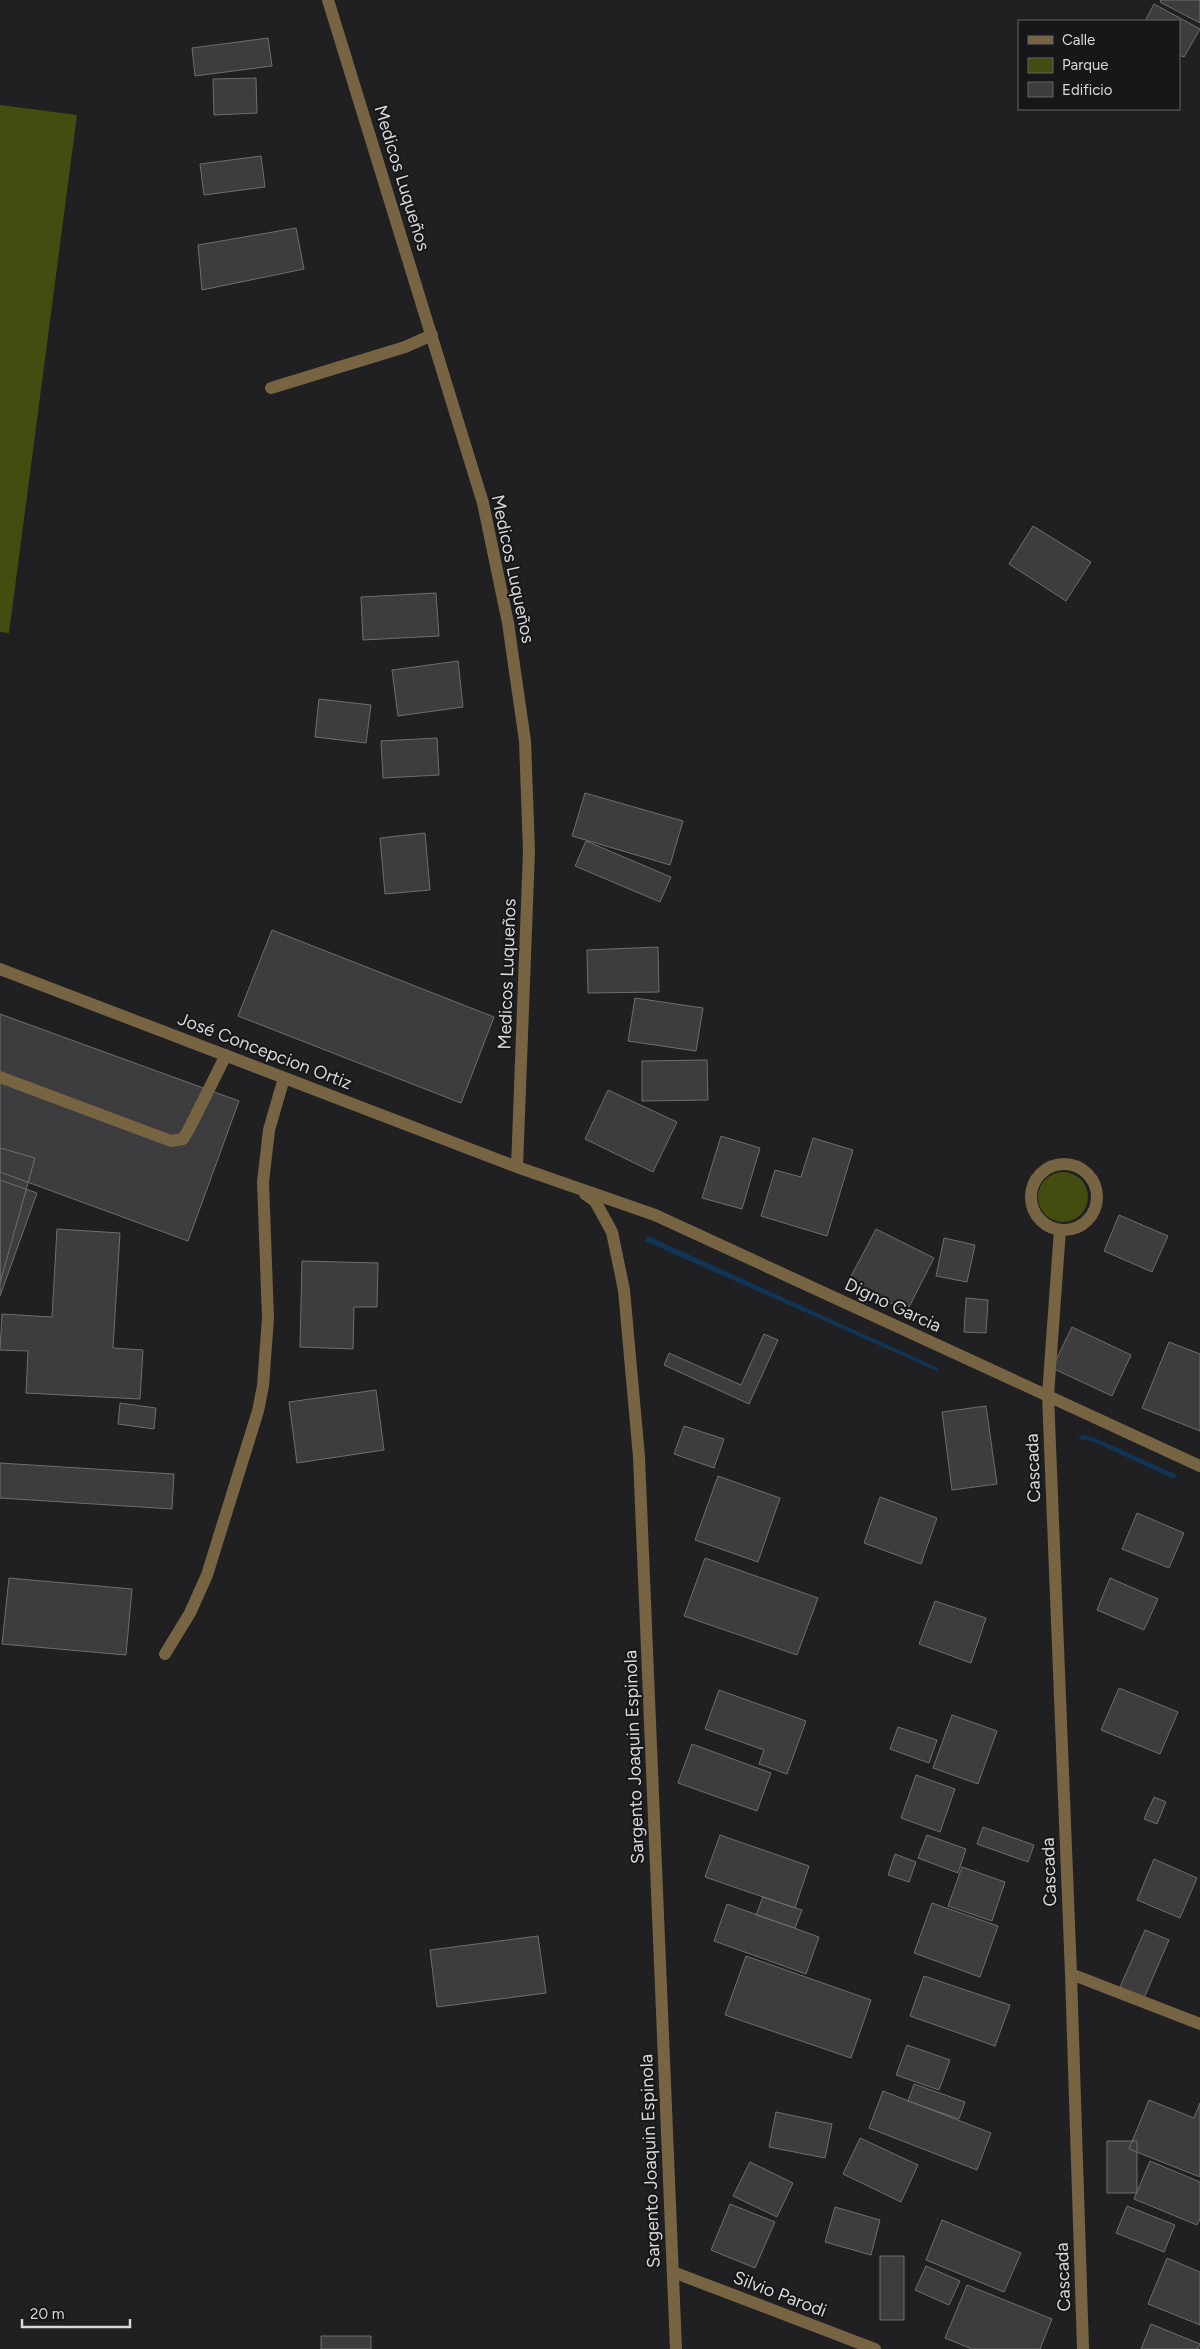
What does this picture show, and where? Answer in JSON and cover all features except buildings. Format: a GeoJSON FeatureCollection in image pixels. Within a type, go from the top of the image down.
{"type":"FeatureCollection","features":[{"type":"Feature","properties":{"kind":"street","name":"Medicos Luqueños"},"geometry":{"type":"LineString","coordinates":[[328,0],[482,503],[508,623],[525,742],[529,851],[517,1166]]}},
{"type":"Feature","properties":{"kind":"street"},"geometry":{"type":"LineString","coordinates":[[271,388],[405,347],[432,336]]}},
{"type":"Feature","properties":{"kind":"street","name":"José Concepcion Ortiz"},"geometry":{"type":"LineString","coordinates":[[0,969],[568,1184]]}},
{"type":"Feature","properties":{"kind":"street"},"geometry":{"type":"LineString","coordinates":[[0,1077],[171,1141],[178,1141],[183,1139],[189,1129],[226,1056]]}},
{"type":"Feature","properties":{"kind":"street"},"geometry":{"type":"LineString","coordinates":[[165,1654],[190,1613],[207,1575],[258,1411],[263,1386],[268,1318],[263,1182],[269,1130],[284,1078]]}},
{"type":"Feature","properties":{"kind":"street"},"geometry":{"type":"LineString","coordinates":[[1063,1164],[1085,1170],[1094,1183],[1098,1199],[1090,1219],[1081,1226],[1060,1230],[1049,1228],[1040,1221],[1034,1212],[1030,1196],[1035,1179],[1043,1171],[1052,1165],[1063,1164]]}},
{"type":"Feature","properties":{"kind":"street","name":"Digno Garcia"},"geometry":{"type":"LineString","coordinates":[[568,1184],[655,1215],[1200,1466]]}},
{"type":"Feature","properties":{"kind":"street","name":"Sargento Joaquin Espinola"},"geometry":{"type":"LineString","coordinates":[[568,1184],[596,1201],[612,1232],[624,1290],[639,1457],[676,2349]]}},
{"type":"Feature","properties":{"kind":"street","name":"Cascada"},"geometry":{"type":"LineString","coordinates":[[1060,1230],[1048,1395],[1071,1974],[1083,2349]]}},
{"type":"Feature","properties":{"kind":"street"},"geometry":{"type":"LineString","coordinates":[[1071,1974],[1200,2024]]}},
{"type":"Feature","properties":{"kind":"street","name":"Silvio Parodi"},"geometry":{"type":"LineString","coordinates":[[672,2272],[875,2349]]}},
{"type":"Feature","properties":{"kind":"green space"},"geometry":{"type":"Polygon","coordinates":[[[0,105],[77,115],[9,633],[0,632],[0,105]]]}},
{"type":"Feature","properties":{"kind":"green space"},"geometry":{"type":"Polygon","coordinates":[[[1063,1172],[1077,1176],[1084,1183],[1088,1197],[1084,1211],[1077,1218],[1063,1222],[1049,1218],[1042,1211],[1038,1197],[1042,1183],[1049,1176],[1063,1172]]]}},
{"type":"Feature","properties":{"kind":"water"},"geometry":{"type":"Polygon","coordinates":[[[648,1236],[938,1368],[937,1371],[645,1241],[648,1236]]]}},
{"type":"Feature","properties":{"kind":"water"},"geometry":{"type":"Polygon","coordinates":[[[1082,1435],[1095,1438],[1177,1475],[1174,1479],[1092,1441],[1078,1439],[1082,1435]]]}}]}
